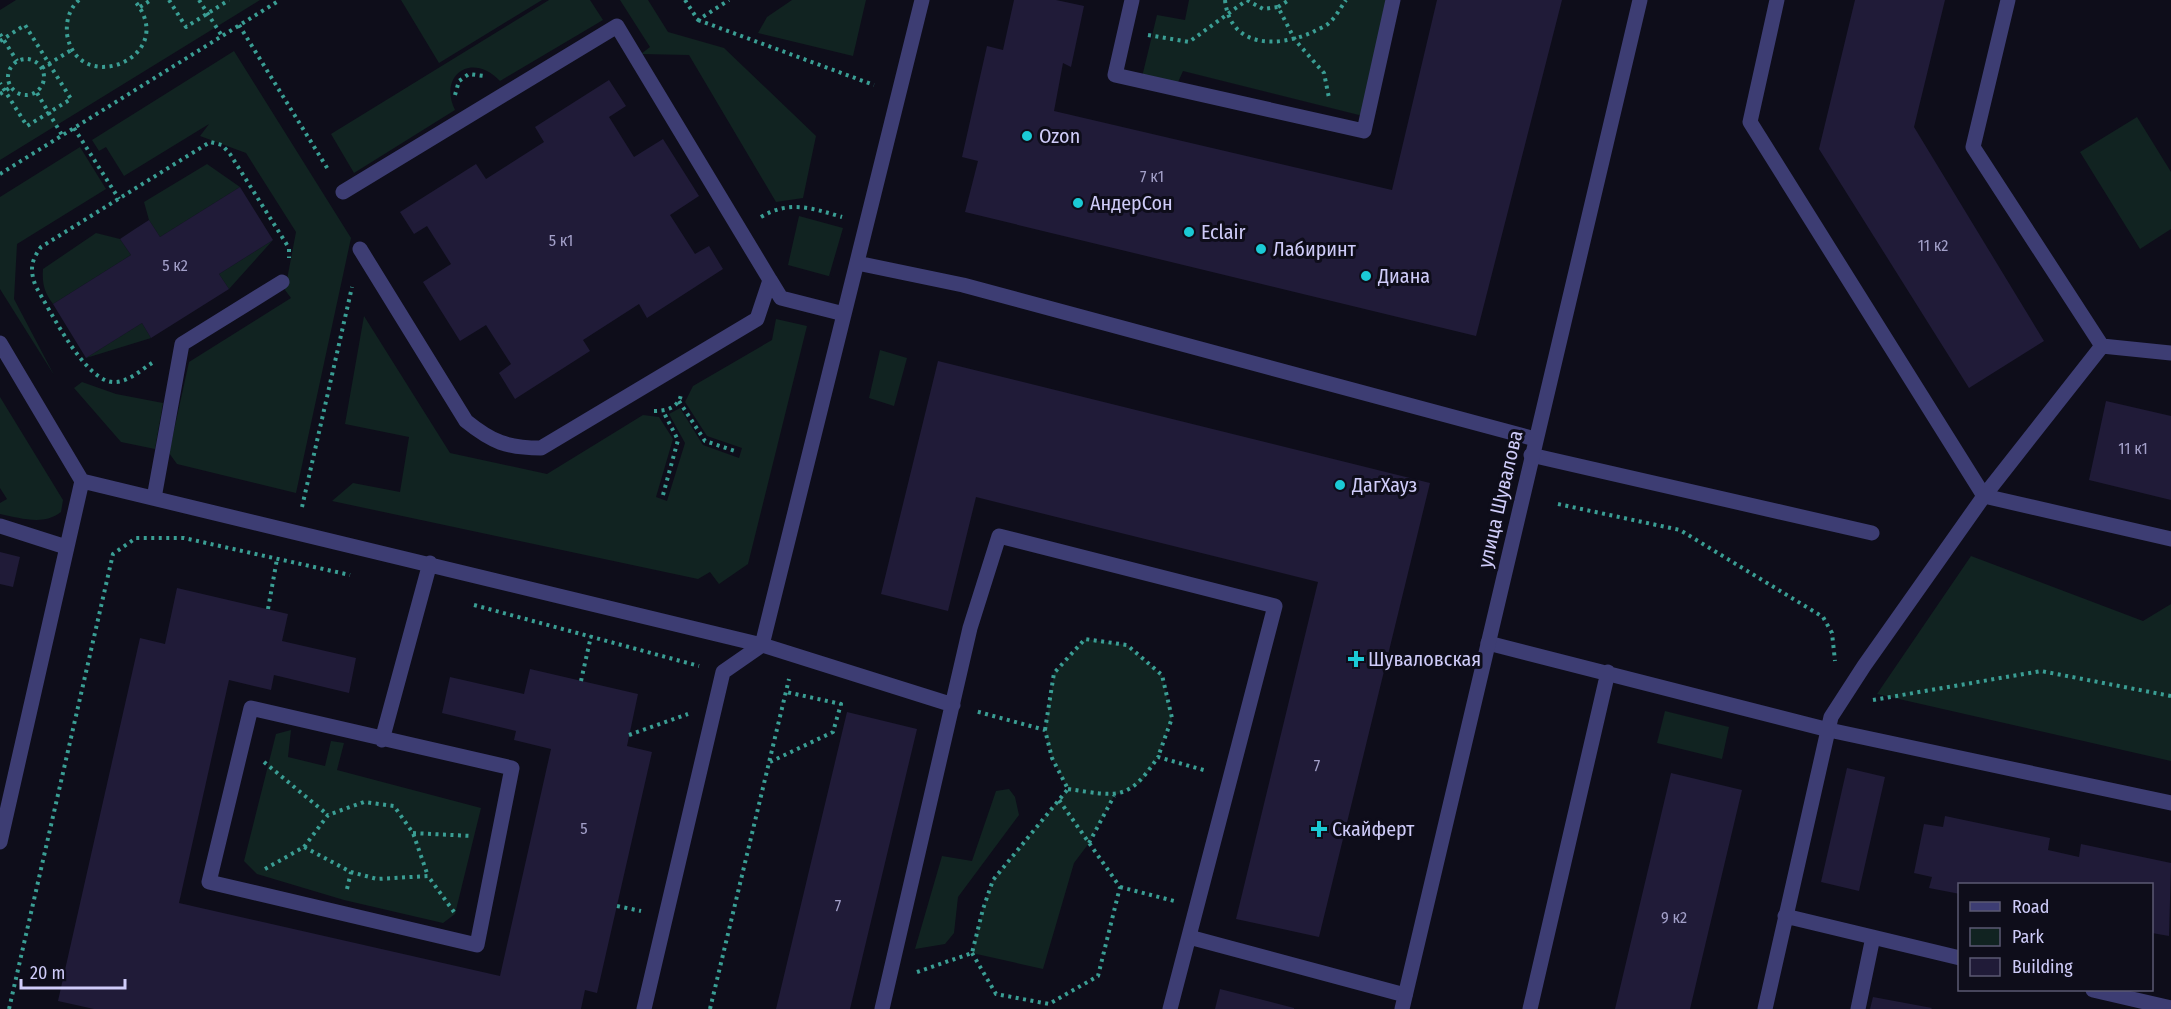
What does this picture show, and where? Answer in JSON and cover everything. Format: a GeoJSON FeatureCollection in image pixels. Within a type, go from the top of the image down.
{"type":"FeatureCollection","features":[{"type":"Feature","properties":{"kind":"street"},"geometry":{"type":"LineString","coordinates":[[644,1009],[723,672],[762,645],[922,0]]}},
{"type":"Feature","properties":{"kind":"street"},"geometry":{"type":"LineString","coordinates":[[1132,0],[1115,75],[1364,131],[1393,0]]}},
{"type":"Feature","properties":{"kind":"street","name":"улица Шувалова"},"geometry":{"type":"LineString","coordinates":[[1404,1002],[1640,0]]}},
{"type":"Feature","properties":{"kind":"street"},"geometry":{"type":"LineString","coordinates":[[1777,0],[1750,122],[1984,496],[2171,538]]}},
{"type":"Feature","properties":{"kind":"street"},"geometry":{"type":"LineString","coordinates":[[2008,0],[1972,147],[2102,345]]}},
{"type":"Feature","properties":{"kind":"street"},"geometry":{"type":"LineString","coordinates":[[343,192],[617,26],[781,298],[844,314]]}},
{"type":"Feature","properties":{"kind":"street"},"geometry":{"type":"LineString","coordinates":[[360,249],[466,421],[489,439],[517,448],[541,448],[757,319],[770,280]]}},
{"type":"Feature","properties":{"kind":"street"},"geometry":{"type":"LineString","coordinates":[[857,262],[963,285],[1535,439]]}},
{"type":"Feature","properties":{"kind":"street"},"geometry":{"type":"LineString","coordinates":[[154,498],[182,344],[282,282]]}},
{"type":"Feature","properties":{"kind":"street"},"geometry":{"type":"LineString","coordinates":[[0,343],[82,481],[0,842]]}},
{"type":"Feature","properties":{"kind":"street"},"geometry":{"type":"LineString","coordinates":[[1765,1009],[1831,717],[1864,666],[1984,496],[2102,345]]}},
{"type":"Feature","properties":{"kind":"street"},"geometry":{"type":"LineString","coordinates":[[2102,345],[2171,353]]}},
{"type":"Feature","properties":{"kind":"street"},"geometry":{"type":"LineString","coordinates":[[1531,455],[1872,533]]}},
{"type":"Feature","properties":{"kind":"street"},"geometry":{"type":"LineString","coordinates":[[82,481],[430,563],[762,645],[953,705]]}},
{"type":"Feature","properties":{"kind":"street"},"geometry":{"type":"LineString","coordinates":[[0,526],[66,547]]}},
{"type":"Feature","properties":{"kind":"street"},"geometry":{"type":"LineString","coordinates":[[882,1009],[970,628],[999,536],[1275,606],[1170,1009]]}},
{"type":"Feature","properties":{"kind":"street"},"geometry":{"type":"LineString","coordinates":[[382,740],[430,563]]}},
{"type":"Feature","properties":{"kind":"street"},"geometry":{"type":"LineString","coordinates":[[1488,643],[1829,730],[2171,803]]}},
{"type":"Feature","properties":{"kind":"street"},"geometry":{"type":"LineString","coordinates":[[1530,1009],[1608,672]]}},
{"type":"Feature","properties":{"kind":"street"},"geometry":{"type":"LineString","coordinates":[[251,708],[382,740],[512,768],[477,945],[209,882],[242,744],[251,708]]}},
{"type":"Feature","properties":{"kind":"street"},"geometry":{"type":"LineString","coordinates":[[1785,916],[1958,958]]}},
{"type":"Feature","properties":{"kind":"street"},"geometry":{"type":"LineString","coordinates":[[1189,937],[1404,1002]]}},
{"type":"Feature","properties":{"kind":"street"},"geometry":{"type":"LineString","coordinates":[[1858,1009],[1873,937]]}},
{"type":"Feature","properties":{"kind":"street"},"geometry":{"type":"LineString","coordinates":[[2097,991],[2171,1008]]}},
{"type":"Feature","properties":{"kind":"path"},"geometry":{"type":"LineString","coordinates":[[79,0],[69,14],[66,26],[73,49],[82,59],[94,66],[108,68],[121,65],[133,58],[146,34],[145,20],[140,7],[134,0]]}},
{"type":"Feature","properties":{"kind":"path"},"geometry":{"type":"LineString","coordinates":[[140,7],[151,0]]}},
{"type":"Feature","properties":{"kind":"path"},"geometry":{"type":"LineString","coordinates":[[169,0],[186,27],[229,0]]}},
{"type":"Feature","properties":{"kind":"path"},"geometry":{"type":"LineString","coordinates":[[200,0],[222,36]]}},
{"type":"Feature","properties":{"kind":"path"},"geometry":{"type":"LineString","coordinates":[[0,174],[280,0]]}},
{"type":"Feature","properties":{"kind":"path"},"geometry":{"type":"LineString","coordinates":[[685,0],[698,20],[860,80]]}},
{"type":"Feature","properties":{"kind":"path"},"geometry":{"type":"LineString","coordinates":[[698,20],[729,0]]}},
{"type":"Feature","properties":{"kind":"path"},"geometry":{"type":"LineString","coordinates":[[1225,0],[1227,17],[1242,35],[1265,42],[1295,40],[1329,24],[1346,0]]}},
{"type":"Feature","properties":{"kind":"path"},"geometry":{"type":"LineString","coordinates":[[1125,32],[1189,42],[1227,17],[1247,0],[1263,9],[1278,7],[1289,0]]}},
{"type":"Feature","properties":{"kind":"path"},"geometry":{"type":"LineString","coordinates":[[1278,7],[1295,40],[1324,74],[1334,124]]}},
{"type":"Feature","properties":{"kind":"path"},"geometry":{"type":"LineString","coordinates":[[0,83],[27,126],[71,99],[25,25],[2,40]]}},
{"type":"Feature","properties":{"kind":"path"},"geometry":{"type":"LineString","coordinates":[[239,25],[343,192]]}},
{"type":"Feature","properties":{"kind":"path"},"geometry":{"type":"LineString","coordinates":[[0,34],[17,61]]}},
{"type":"Feature","properties":{"kind":"path"},"geometry":{"type":"LineString","coordinates":[[42,68],[73,49]]}},
{"type":"Feature","properties":{"kind":"path"},"geometry":{"type":"LineString","coordinates":[[30,59],[42,68],[44,83],[37,93],[25,96],[11,87],[8,74],[17,61],[30,59]]}},
{"type":"Feature","properties":{"kind":"path"},"geometry":{"type":"LineString","coordinates":[[0,94],[11,87]]}},
{"type":"Feature","properties":{"kind":"path"},"geometry":{"type":"LineString","coordinates":[[37,93],[62,135]]}},
{"type":"Feature","properties":{"kind":"path"},"geometry":{"type":"LineString","coordinates":[[74,128],[118,199]]}},
{"type":"Feature","properties":{"kind":"path"},"geometry":{"type":"LineString","coordinates":[[182,344],[126,380],[114,383],[99,380],[86,367],[36,287],[31,273],[33,258],[41,248],[210,142],[222,145],[289,248],[290,260],[282,282]]}},
{"type":"Feature","properties":{"kind":"path"},"geometry":{"type":"LineString","coordinates":[[739,230],[774,209],[801,205],[867,225]]}},
{"type":"Feature","properties":{"kind":"path"},"geometry":{"type":"LineString","coordinates":[[297,532],[360,249]]}},
{"type":"Feature","properties":{"kind":"path"},"geometry":{"type":"LineString","coordinates":[[679,400],[705,441],[738,452]]}},
{"type":"Feature","properties":{"kind":"path"},"geometry":{"type":"LineString","coordinates":[[663,411],[678,440],[663,495]]}},
{"type":"Feature","properties":{"kind":"path"},"geometry":{"type":"LineString","coordinates":[[1558,504],[1680,530],[1823,617],[1832,633],[1835,670]]}},
{"type":"Feature","properties":{"kind":"path"},"geometry":{"type":"LineString","coordinates":[[9,1009],[113,554],[136,538],[184,538],[355,576]]}},
{"type":"Feature","properties":{"kind":"path"},"geometry":{"type":"LineString","coordinates":[[268,609],[277,559]]}},
{"type":"Feature","properties":{"kind":"path"},"geometry":{"type":"LineString","coordinates":[[467,603],[723,672]]}},
{"type":"Feature","properties":{"kind":"path"},"geometry":{"type":"LineString","coordinates":[[581,681],[591,636]]}},
{"type":"Feature","properties":{"kind":"path"},"geometry":{"type":"LineString","coordinates":[[1085,639],[1127,645],[1162,675],[1172,718],[1158,757],[1141,783],[1114,796],[1068,789],[1052,758],[1045,730],[1054,673],[1085,639]]}},
{"type":"Feature","properties":{"kind":"path"},"geometry":{"type":"LineString","coordinates":[[710,1009],[795,655]]}},
{"type":"Feature","properties":{"kind":"path"},"geometry":{"type":"LineString","coordinates":[[1870,700],[2040,671],[2171,696]]}},
{"type":"Feature","properties":{"kind":"path"},"geometry":{"type":"LineString","coordinates":[[769,762],[833,732],[841,704],[786,692]]}},
{"type":"Feature","properties":{"kind":"path"},"geometry":{"type":"LineString","coordinates":[[629,735],[715,704]]}},
{"type":"Feature","properties":{"kind":"path"},"geometry":{"type":"LineString","coordinates":[[953,705],[1045,730]]}},
{"type":"Feature","properties":{"kind":"path"},"geometry":{"type":"LineString","coordinates":[[242,744],[328,816]]}},
{"type":"Feature","properties":{"kind":"path"},"geometry":{"type":"LineString","coordinates":[[1158,757],[1231,778]]}},
{"type":"Feature","properties":{"kind":"path"},"geometry":{"type":"LineString","coordinates":[[1068,789],[993,879],[972,953],[996,994],[1049,1004],[1098,976],[1119,887]]}},
{"type":"Feature","properties":{"kind":"path"},"geometry":{"type":"LineString","coordinates":[[1089,843],[1114,796]]}},
{"type":"Feature","properties":{"kind":"path"},"geometry":{"type":"LineString","coordinates":[[1059,800],[1119,887],[1197,907]]}},
{"type":"Feature","properties":{"kind":"path"},"geometry":{"type":"LineString","coordinates":[[233,888],[304,847],[328,816],[364,802],[393,806],[413,833],[428,876],[477,945]]}},
{"type":"Feature","properties":{"kind":"path"},"geometry":{"type":"LineString","coordinates":[[413,833],[498,837]]}},
{"type":"Feature","properties":{"kind":"path"},"geometry":{"type":"LineString","coordinates":[[304,847],[351,872],[377,879],[428,876]]}},
{"type":"Feature","properties":{"kind":"path"},"geometry":{"type":"LineString","coordinates":[[888,982],[972,953]]}},
{"type":"Feature","properties":{"kind":"green space"},"geometry":{"type":"Polygon","coordinates":[[[16,0],[260,0],[0,160],[0,10],[16,0]]]}},
{"type":"Feature","properties":{"kind":"green space"},"geometry":{"type":"Polygon","coordinates":[[[401,0],[542,0],[439,63],[401,0]]]}},
{"type":"Feature","properties":{"kind":"green space"},"geometry":{"type":"Polygon","coordinates":[[[549,0],[590,0],[603,20],[500,81],[489,72],[479,68],[461,71],[454,78],[451,86],[451,97],[455,110],[354,173],[331,134],[549,0]]]}},
{"type":"Feature","properties":{"kind":"green space"},"geometry":{"type":"Polygon","coordinates":[[[620,0],[648,0],[668,32],[724,48],[816,136],[803,198],[776,202],[689,55],[641,54],[650,47],[620,0]]]}},
{"type":"Feature","properties":{"kind":"green space"},"geometry":{"type":"Polygon","coordinates":[[[792,0],[866,0],[853,56],[758,33],[767,17],[792,0]]]}},
{"type":"Feature","properties":{"kind":"green space"},"geometry":{"type":"Polygon","coordinates":[[[1189,0],[1393,0],[1367,117],[1183,71],[1175,89],[1141,81],[1157,15],[1185,20],[1189,0]]]}},
{"type":"Feature","properties":{"kind":"green space"},"geometry":{"type":"Polygon","coordinates":[[[234,51],[351,238],[296,493],[177,464],[169,453],[189,362],[291,298],[285,290],[296,232],[246,153],[200,136],[209,124],[124,176],[106,147],[99,151],[92,140],[234,51]]]}},
{"type":"Feature","properties":{"kind":"green space"},"geometry":{"type":"Polygon","coordinates":[[[2137,117],[2171,172],[2171,229],[2140,249],[2080,152],[2137,117]]]}},
{"type":"Feature","properties":{"kind":"green space"},"geometry":{"type":"Polygon","coordinates":[[[80,147],[106,189],[17,244],[14,299],[54,375],[0,289],[0,197],[80,147]]]}},
{"type":"Feature","properties":{"kind":"green space"},"geometry":{"type":"Polygon","coordinates":[[[207,164],[240,187],[160,237],[149,220],[144,202],[207,164]]]}},
{"type":"Feature","properties":{"kind":"green space"},"geometry":{"type":"Polygon","coordinates":[[[799,216],[843,228],[829,276],[832,277],[788,265],[799,216]]]}},
{"type":"Feature","properties":{"kind":"green space"},"geometry":{"type":"Polygon","coordinates":[[[96,233],[120,239],[131,255],[53,304],[44,287],[43,269],[96,233]]]}},
{"type":"Feature","properties":{"kind":"green space"},"geometry":{"type":"Polygon","coordinates":[[[273,240],[229,289],[219,274],[273,240]]]}},
{"type":"Feature","properties":{"kind":"green space"},"geometry":{"type":"Polygon","coordinates":[[[364,316],[450,453],[547,474],[643,415],[659,417],[673,439],[656,497],[667,501],[685,443],[669,414],[680,408],[703,445],[739,458],[742,448],[707,436],[685,402],[693,386],[772,340],[776,319],[807,326],[748,564],[719,584],[710,572],[698,579],[332,501],[353,483],[400,492],[409,437],[345,424],[364,316]]]}},
{"type":"Feature","properties":{"kind":"green space"},"geometry":{"type":"Polygon","coordinates":[[[142,323],[151,338],[86,358],[142,323]]]}},
{"type":"Feature","properties":{"kind":"green space"},"geometry":{"type":"Polygon","coordinates":[[[880,350],[907,358],[894,406],[869,398],[880,350]]]}},
{"type":"Feature","properties":{"kind":"green space"},"geometry":{"type":"Polygon","coordinates":[[[82,382],[116,394],[163,403],[155,449],[121,442],[74,388],[82,382]]]}},
{"type":"Feature","properties":{"kind":"green space"},"geometry":{"type":"Polygon","coordinates":[[[0,397],[63,500],[61,512],[47,519],[32,520],[0,514],[0,503],[7,499],[0,488],[0,397]]]}},
{"type":"Feature","properties":{"kind":"green space"},"geometry":{"type":"Polygon","coordinates":[[[1971,556],[2143,621],[2171,604],[2171,761],[1877,694],[1971,556]]]}},
{"type":"Feature","properties":{"kind":"green space"},"geometry":{"type":"Polygon","coordinates":[[[1085,639],[1127,645],[1162,675],[1172,718],[1158,757],[1141,783],[1114,796],[1089,843],[1074,863],[1043,969],[972,953],[993,880],[1068,789],[1052,758],[1045,730],[1054,673],[1085,639]]]}},
{"type":"Feature","properties":{"kind":"green space"},"geometry":{"type":"Polygon","coordinates":[[[1665,711],[1729,727],[1722,759],[1657,743],[1665,711]]]}},
{"type":"Feature","properties":{"kind":"green space"},"geometry":{"type":"Polygon","coordinates":[[[291,730],[288,757],[325,766],[331,741],[344,743],[337,770],[481,808],[455,914],[443,923],[344,900],[257,874],[244,861],[276,734],[291,730]]]}},
{"type":"Feature","properties":{"kind":"green space"},"geometry":{"type":"Polygon","coordinates":[[[1009,789],[1015,797],[1019,815],[958,897],[954,933],[945,944],[915,949],[942,856],[972,861],[996,791],[1009,789]]]}},
{"type":"Feature","properties":{"kind":"building"},"geometry":{"type":"Polygon","coordinates":[[[1014,0],[1056,0],[1084,6],[1071,67],[1063,63],[1054,111],[1392,190],[1437,0],[1562,0],[1476,336],[965,212],[978,161],[962,157],[987,46],[1003,50],[1014,0]]]}},
{"type":"Feature","properties":{"kind":"building"},"geometry":{"type":"Polygon","coordinates":[[[1855,0],[1945,0],[1914,127],[2044,341],[1969,388],[1819,149],[1855,0]]]}},
{"type":"Feature","properties":{"kind":"building"},"geometry":{"type":"Polygon","coordinates":[[[609,80],[626,106],[609,117],[634,157],[663,139],[699,196],[670,215],[695,254],[709,246],[723,269],[647,318],[639,304],[583,340],[590,351],[515,399],[499,373],[511,364],[486,325],[460,341],[423,282],[451,264],[427,226],[414,234],[400,212],[476,164],[486,179],[544,142],[535,127],[609,80]]]}},
{"type":"Feature","properties":{"kind":"building"},"geometry":{"type":"Polygon","coordinates":[[[240,187],[273,240],[219,274],[229,289],[151,338],[142,323],[86,358],[53,304],[131,255],[120,239],[149,220],[160,237],[240,187]]]}},
{"type":"Feature","properties":{"kind":"building"},"geometry":{"type":"Polygon","coordinates":[[[938,361],[1430,483],[1319,937],[1236,919],[1318,582],[976,497],[948,611],[881,594],[938,361]]]}},
{"type":"Feature","properties":{"kind":"building"},"geometry":{"type":"Polygon","coordinates":[[[2106,401],[2171,416],[2171,500],[2089,480],[2106,401]]]}},
{"type":"Feature","properties":{"kind":"building"},"geometry":{"type":"Polygon","coordinates":[[[0,552],[20,557],[13,587],[0,584],[0,552]]]}},
{"type":"Feature","properties":{"kind":"building"},"geometry":{"type":"Polygon","coordinates":[[[177,588],[288,614],[282,641],[356,658],[349,693],[274,675],[271,690],[229,680],[179,903],[500,976],[551,749],[514,740],[516,731],[442,713],[450,677],[524,694],[530,669],[638,694],[627,746],[652,752],[597,993],[585,990],[581,1009],[94,1009],[58,1001],[140,638],[165,644],[177,588]]]}},
{"type":"Feature","properties":{"kind":"building"},"geometry":{"type":"Polygon","coordinates":[[[847,712],[917,729],[850,1009],[776,1009],[847,712]]]}},
{"type":"Feature","properties":{"kind":"building"},"geometry":{"type":"Polygon","coordinates":[[[1847,768],[1885,777],[1859,891],[1821,882],[1847,768]]]}},
{"type":"Feature","properties":{"kind":"building"},"geometry":{"type":"Polygon","coordinates":[[[1671,773],[1742,790],[1690,1009],[1615,1009],[1671,773]]]}},
{"type":"Feature","properties":{"kind":"building"},"geometry":{"type":"Polygon","coordinates":[[[1945,816],[2050,838],[2048,850],[2079,857],[2081,844],[2171,863],[2169,936],[2153,933],[2153,883],[1958,883],[1958,894],[1929,888],[1932,877],[1914,873],[1924,824],[1943,827],[1945,816]]]}},
{"type":"Feature","properties":{"kind":"building"},"geometry":{"type":"Polygon","coordinates":[[[1220,989],[1294,1008],[1294,1009],[1215,1009],[1220,989]]]}},
{"type":"Feature","properties":{"kind":"building"},"geometry":{"type":"Polygon","coordinates":[[[1873,997],[1932,1008],[1870,1009],[1873,997]]]}},
{"type":"Feature","properties":{"kind":"place","name":"Ozon"},"geometry":{"type":"Point","coordinates":[1027,136]}},
{"type":"Feature","properties":{"kind":"place","name":"АндерСон"},"geometry":{"type":"Point","coordinates":[1078,203]}},
{"type":"Feature","properties":{"kind":"place","name":"Eclair"},"geometry":{"type":"Point","coordinates":[1189,232]}},
{"type":"Feature","properties":{"kind":"place","name":"Лабиринт"},"geometry":{"type":"Point","coordinates":[1261,249]}},
{"type":"Feature","properties":{"kind":"place","name":"Диана"},"geometry":{"type":"Point","coordinates":[1366,276]}},
{"type":"Feature","properties":{"kind":"place","name":"ДагХауз"},"geometry":{"type":"Point","coordinates":[1340,485]}},
{"type":"Feature","properties":{"kind":"place","name":"Шуваловская"},"geometry":{"type":"Point","coordinates":[1356,659]}},
{"type":"Feature","properties":{"kind":"place","name":"Скайферт"},"geometry":{"type":"Point","coordinates":[1319,829]}}]}
